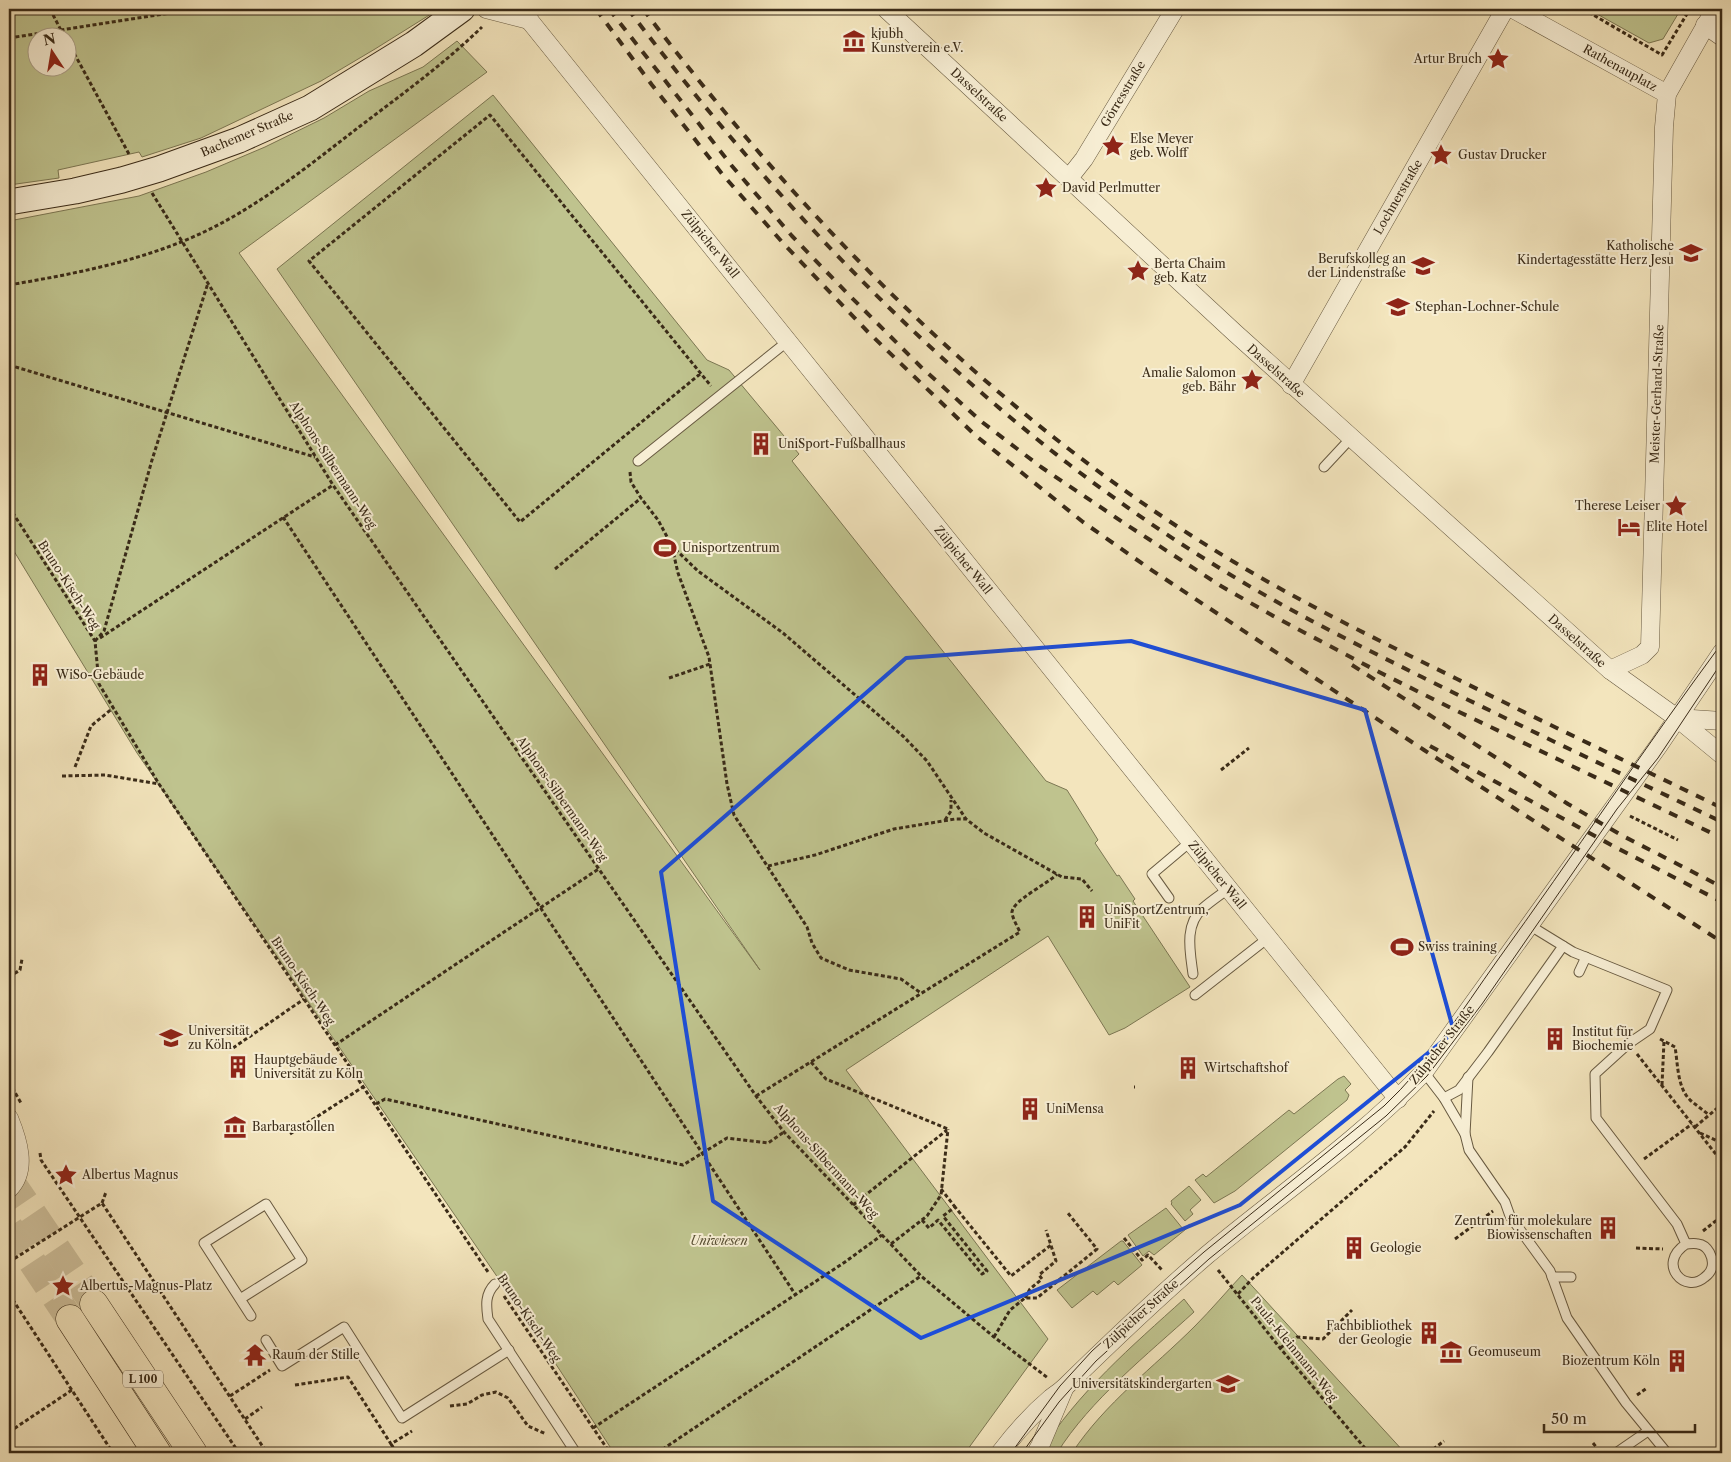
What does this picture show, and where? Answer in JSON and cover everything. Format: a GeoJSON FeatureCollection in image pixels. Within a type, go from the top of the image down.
{"type":"FeatureCollection","features":[{"type":"Feature","properties":{"kind":"main road","name":"Bachemer Straße"},"geometry":{"type":"LineString","coordinates":[[9,202],[75,191],[141,174],[239,140],[310,108],[414,44],[462,9]]}},
{"type":"Feature","properties":{"kind":"main road","name":"L 100"},"geometry":{"type":"LineString","coordinates":[[94,1304],[137,1396],[157,1453]]}},
{"type":"Feature","properties":{"kind":"main road","name":"L 100"},"geometry":{"type":"LineString","coordinates":[[70,1319],[137,1396],[193,1453]]}},
{"type":"Feature","properties":{"kind":"street","name":"Dasselstraße"},"geometry":{"type":"LineString","coordinates":[[886,9],[1291,385],[1610,670],[1677,718],[1722,755]]}},
{"type":"Feature","properties":{"kind":"street","name":"Görresstraße"},"geometry":{"type":"LineString","coordinates":[[1069,178],[1084,159],[1175,9]]}},
{"type":"Feature","properties":{"kind":"street","name":"Lochnerstraße"},"geometry":{"type":"LineString","coordinates":[[1291,385],[1505,9]]}},
{"type":"Feature","properties":{"kind":"street","name":"Rathenauplatz"},"geometry":{"type":"LineString","coordinates":[[1513,9],[1667,94],[1715,9]]}},
{"type":"Feature","properties":{"kind":"street","name":"Zülpicher Wall"},"geometry":{"type":"LineString","coordinates":[[486,17],[528,14],[788,342],[1398,1099]]}},
{"type":"Feature","properties":{"kind":"street"},"geometry":{"type":"LineString","coordinates":[[1706,25],[1722,37]]}},
{"type":"Feature","properties":{"kind":"street","name":"Meister-Gerhard-Straße"},"geometry":{"type":"LineString","coordinates":[[1610,670],[1642,655],[1650,648],[1664,126],[1667,94]]}},
{"type":"Feature","properties":{"kind":"street","name":"Zülpicher Straße"},"geometry":{"type":"LineString","coordinates":[[1000,1453],[1015,1433],[1051,1398],[1064,1388],[1097,1354],[1174,1284],[1398,1099],[1424,1072],[1722,652]]}},
{"type":"Feature","properties":{"kind":"street"},"geometry":{"type":"LineString","coordinates":[[1677,718],[1722,722]]}},
{"type":"Feature","properties":{"kind":"street"},"geometry":{"type":"LineString","coordinates":[[9,1118],[15,1133],[20,1160],[17,1177],[9,1189]]}},
{"type":"Feature","properties":{"kind":"street","name":"Zülpicher Straße"},"geometry":{"type":"LineString","coordinates":[[1036,1453],[1064,1388]]}},
{"type":"Feature","properties":{"kind":"lane"},"geometry":{"type":"LineString","coordinates":[[638,461],[788,342]]}},
{"type":"Feature","properties":{"kind":"lane"},"geometry":{"type":"LineString","coordinates":[[1324,467],[1351,438]]}},
{"type":"Feature","properties":{"kind":"lane"},"geometry":{"type":"LineString","coordinates":[[1169,898],[1152,874],[1190,842]]}},
{"type":"Feature","properties":{"kind":"lane"},"geometry":{"type":"LineString","coordinates":[[1193,974],[1189,944],[1191,925],[1202,909],[1228,889]]}},
{"type":"Feature","properties":{"kind":"lane"},"geometry":{"type":"LineString","coordinates":[[1530,925],[1563,946],[1586,957],[1667,990],[1650,1029],[1628,1044],[1595,1074],[1596,1118],[1677,1224],[1686,1244]]}},
{"type":"Feature","properties":{"kind":"lane"},"geometry":{"type":"LineString","coordinates":[[1195,995],[1268,938]]}},
{"type":"Feature","properties":{"kind":"lane"},"geometry":{"type":"LineString","coordinates":[[1444,1098],[1459,1090],[1563,946]]}},
{"type":"Feature","properties":{"kind":"lane"},"geometry":{"type":"LineString","coordinates":[[1579,972],[1586,957]]}},
{"type":"Feature","properties":{"kind":"lane"},"geometry":{"type":"LineString","coordinates":[[1424,1072],[1444,1098],[1465,1134],[1469,1150],[1505,1202],[1510,1216],[1550,1271],[1566,1318],[1648,1431],[1668,1453]]}},
{"type":"Feature","properties":{"kind":"lane"},"geometry":{"type":"LineString","coordinates":[[1465,1134],[1468,1077]]}},
{"type":"Feature","properties":{"kind":"lane"},"geometry":{"type":"LineString","coordinates":[[240,1299],[302,1260],[266,1204],[204,1243],[240,1299],[251,1316]]}},
{"type":"Feature","properties":{"kind":"lane"},"geometry":{"type":"LineString","coordinates":[[1686,1244],[1699,1244],[1707,1249],[1712,1257],[1711,1272],[1700,1282],[1690,1283],[1681,1279],[1674,1272],[1673,1260],[1677,1250],[1686,1244]]}},
{"type":"Feature","properties":{"kind":"lane"},"geometry":{"type":"LineString","coordinates":[[1552,1277],[1571,1277]]}},
{"type":"Feature","properties":{"kind":"lane"},"geometry":{"type":"LineString","coordinates":[[495,1284],[487,1295],[488,1319],[576,1453]]}},
{"type":"Feature","properties":{"kind":"lane"},"geometry":{"type":"LineString","coordinates":[[266,1340],[282,1366],[344,1327],[402,1418],[509,1350]]}},
{"type":"Feature","properties":{"kind":"lane"},"geometry":{"type":"LineString","coordinates":[[1616,1453],[1648,1431]]}},
{"type":"Feature","properties":{"kind":"lane"},"geometry":{"type":"LineString","coordinates":[[1718,1453],[1722,1450]]}},
{"type":"Feature","properties":{"kind":"path"},"geometry":{"type":"LineString","coordinates":[[50,9],[60,28]]}},
{"type":"Feature","properties":{"kind":"path"},"geometry":{"type":"LineString","coordinates":[[67,28],[196,9]]}},
{"type":"Feature","properties":{"kind":"path"},"geometry":{"type":"LineString","coordinates":[[1583,9],[1662,55],[1690,9]]}},
{"type":"Feature","properties":{"kind":"path"},"geometry":{"type":"LineString","coordinates":[[9,284],[79,273],[182,242],[224,223],[294,177],[379,112],[468,41],[486,17]]}},
{"type":"Feature","properties":{"kind":"path"},"geometry":{"type":"LineString","coordinates":[[9,38],[28,35]]}},
{"type":"Feature","properties":{"kind":"path","name":"Alphons-Silbermann-Weg"},"geometry":{"type":"LineString","coordinates":[[78,60],[141,174],[333,485],[600,868],[756,1096],[784,1132],[921,1276],[1041,1374]]}},
{"type":"Feature","properties":{"kind":"path"},"geometry":{"type":"LineString","coordinates":[[490,115],[700,374],[520,522],[309,261],[490,115]]}},
{"type":"Feature","properties":{"kind":"path"},"geometry":{"type":"LineString","coordinates":[[95,641],[104,632],[152,460],[209,282]]}},
{"type":"Feature","properties":{"kind":"path"},"geometry":{"type":"LineString","coordinates":[[9,365],[315,457]]}},
{"type":"Feature","properties":{"kind":"path"},"geometry":{"type":"LineString","coordinates":[[638,461],[631,470],[630,478],[641,498],[658,520],[672,546],[678,573],[702,635],[710,664],[730,802],[734,815],[807,927],[812,943],[821,958],[849,970],[901,979],[922,993]]}},
{"type":"Feature","properties":{"kind":"path"},"geometry":{"type":"LineString","coordinates":[[95,641],[333,485]]}},
{"type":"Feature","properties":{"kind":"path"},"geometry":{"type":"LineString","coordinates":[[555,569],[641,498]]}},
{"type":"Feature","properties":{"kind":"path","name":"Bruno-Kisch-Weg"},"geometry":{"type":"LineString","coordinates":[[9,508],[95,641],[99,684],[159,784],[610,1453]]}},
{"type":"Feature","properties":{"kind":"path"},"geometry":{"type":"LineString","coordinates":[[283,518],[539,909],[795,1294]]}},
{"type":"Feature","properties":{"kind":"path"},"geometry":{"type":"LineString","coordinates":[[672,546],[698,571],[783,633],[904,737],[927,761],[966,819],[984,832],[1057,874],[1064,877],[1082,879],[1092,890]]}},
{"type":"Feature","properties":{"kind":"path"},"geometry":{"type":"LineString","coordinates":[[669,678],[710,664]]}},
{"type":"Feature","properties":{"kind":"path"},"geometry":{"type":"LineString","coordinates":[[75,768],[91,726],[113,708]]}},
{"type":"Feature","properties":{"kind":"path"},"geometry":{"type":"LineString","coordinates":[[1221,770],[1249,748]]}},
{"type":"Feature","properties":{"kind":"path"},"geometry":{"type":"LineString","coordinates":[[62,776],[105,775],[159,784]]}},
{"type":"Feature","properties":{"kind":"path"},"geometry":{"type":"LineString","coordinates":[[944,820],[950,816],[951,797]]}},
{"type":"Feature","properties":{"kind":"path"},"geometry":{"type":"LineString","coordinates":[[1635,818],[1678,840]]}},
{"type":"Feature","properties":{"kind":"path"},"geometry":{"type":"LineString","coordinates":[[767,866],[815,855],[894,829],[944,820],[966,819]]}},
{"type":"Feature","properties":{"kind":"path"},"geometry":{"type":"LineString","coordinates":[[335,1044],[600,868]]}},
{"type":"Feature","properties":{"kind":"path"},"geometry":{"type":"LineString","coordinates":[[756,1096],[1020,932],[1012,913],[1014,906],[1020,900],[1051,881],[1057,874]]}},
{"type":"Feature","properties":{"kind":"path"},"geometry":{"type":"LineString","coordinates":[[9,977],[20,970],[22,960]]}},
{"type":"Feature","properties":{"kind":"path"},"geometry":{"type":"LineString","coordinates":[[233,1048],[304,999]]}},
{"type":"Feature","properties":{"kind":"path"},"geometry":{"type":"LineString","coordinates":[[1650,1029],[1654,1037],[1675,1047],[1679,1076],[1689,1098],[1709,1115]]}},
{"type":"Feature","properties":{"kind":"path"},"geometry":{"type":"LineString","coordinates":[[1662,1086],[1664,1041]]}},
{"type":"Feature","properties":{"kind":"path"},"geometry":{"type":"LineString","coordinates":[[1628,1044],[1722,1162]]}},
{"type":"Feature","properties":{"kind":"path"},"geometry":{"type":"LineString","coordinates":[[811,1062],[826,1079],[948,1129]]}},
{"type":"Feature","properties":{"kind":"path"},"geometry":{"type":"LineString","coordinates":[[290,1134],[363,1086]]}},
{"type":"Feature","properties":{"kind":"path"},"geometry":{"type":"LineString","coordinates":[[1238,1294],[1254,1277],[1405,1147],[1444,1098]]}},
{"type":"Feature","properties":{"kind":"path"},"geometry":{"type":"LineString","coordinates":[[376,1104],[386,1099],[683,1165],[727,1138],[768,1143],[784,1132]]}},
{"type":"Feature","properties":{"kind":"path"},"geometry":{"type":"LineString","coordinates":[[1634,1167],[1721,1105]]}},
{"type":"Feature","properties":{"kind":"path"},"geometry":{"type":"LineString","coordinates":[[891,1244],[927,1216],[941,1195],[948,1129]]}},
{"type":"Feature","properties":{"kind":"path"},"geometry":{"type":"LineString","coordinates":[[854,1205],[948,1129]]}},
{"type":"Feature","properties":{"kind":"path"},"geometry":{"type":"LineString","coordinates":[[1698,1132],[1722,1143]]}},
{"type":"Feature","properties":{"kind":"path"},"geometry":{"type":"LineString","coordinates":[[40,1152],[41,1160],[238,1453]]}},
{"type":"Feature","properties":{"kind":"path"},"geometry":{"type":"LineString","coordinates":[[941,1189],[1011,1276],[1051,1244]]}},
{"type":"Feature","properties":{"kind":"path"},"geometry":{"type":"LineString","coordinates":[[9,1262],[102,1203],[106,1192]]}},
{"type":"Feature","properties":{"kind":"path"},"geometry":{"type":"LineString","coordinates":[[1456,1239],[1505,1202]]}},
{"type":"Feature","properties":{"kind":"path"},"geometry":{"type":"LineString","coordinates":[[102,1203],[268,1453]]}},
{"type":"Feature","properties":{"kind":"path"},"geometry":{"type":"LineString","coordinates":[[922,1220],[929,1228],[938,1220],[982,1274],[987,1271],[944,1216],[955,1207]]}},
{"type":"Feature","properties":{"kind":"path"},"geometry":{"type":"LineString","coordinates":[[1025,1298],[1037,1298],[1097,1249],[1068,1212]]}},
{"type":"Feature","properties":{"kind":"path"},"geometry":{"type":"LineString","coordinates":[[1711,1225],[1722,1216]]}},
{"type":"Feature","properties":{"kind":"path"},"geometry":{"type":"LineString","coordinates":[[994,1337],[1010,1310],[1025,1298],[1030,1289],[1042,1279],[1039,1275],[1056,1261],[1046,1230]]}},
{"type":"Feature","properties":{"kind":"path"},"geometry":{"type":"LineString","coordinates":[[593,1428],[845,1262],[882,1235]]}},
{"type":"Feature","properties":{"kind":"path"},"geometry":{"type":"LineString","coordinates":[[1124,1238],[1142,1260],[1148,1255],[1174,1284]]}},
{"type":"Feature","properties":{"kind":"path"},"geometry":{"type":"LineString","coordinates":[[1636,1248],[1677,1250]]}},
{"type":"Feature","properties":{"kind":"path","name":"Paula-Kleinmann-Weg"},"geometry":{"type":"LineString","coordinates":[[1207,1256],[1280,1348],[1369,1453]]}},
{"type":"Feature","properties":{"kind":"path"},"geometry":{"type":"LineString","coordinates":[[657,1453],[921,1276]]}},
{"type":"Feature","properties":{"kind":"path"},"geometry":{"type":"LineString","coordinates":[[9,1294],[113,1453]]}},
{"type":"Feature","properties":{"kind":"path"},"geometry":{"type":"LineString","coordinates":[[1280,1348],[1297,1337],[1323,1339],[1352,1310]]}},
{"type":"Feature","properties":{"kind":"path"},"geometry":{"type":"LineString","coordinates":[[230,1396],[271,1369]]}},
{"type":"Feature","properties":{"kind":"path"},"geometry":{"type":"LineString","coordinates":[[9,1432],[72,1390]]}},
{"type":"Feature","properties":{"kind":"path"},"geometry":{"type":"LineString","coordinates":[[245,1419],[262,1407]]}},
{"type":"Feature","properties":{"kind":"path"},"geometry":{"type":"LineString","coordinates":[[1428,1453],[1444,1441]]}},
{"type":"Feature","properties":{"kind":"path"},"geometry":{"type":"LineString","coordinates":[[1593,1443],[1600,1452]]}},
{"type":"Feature","properties":{"kind":"path"},"geometry":{"type":"LineString","coordinates":[[391,1444],[397,1453]]}},
{"type":"Feature","properties":{"kind":"highlighted area"},"geometry":{"type":"Polygon","coordinates":[[[1131,641],[1365,710],[1454,1032],[1240,1205],[921,1338],[713,1201],[661,872],[906,658],[1131,641]]]}},
{"type":"Feature","properties":{"kind":"green space"},"geometry":{"type":"Polygon","coordinates":[[[9,9],[439,9],[321,81],[201,138],[142,157],[139,152],[58,170],[59,178],[9,185],[9,9]]]}},
{"type":"Feature","properties":{"kind":"green space"},"geometry":{"type":"Polygon","coordinates":[[[1588,9],[1681,9],[1663,39],[1649,43],[1588,9]]]}},
{"type":"Feature","properties":{"kind":"green space","name":"Uniwiesen"},"geometry":{"type":"Polygon","coordinates":[[[457,41],[487,72],[239,253],[760,970],[277,269],[493,95],[707,360],[729,370],[799,454],[792,461],[1046,781],[1067,790],[1098,840],[1095,843],[1135,899],[1133,901],[1190,987],[1125,1028],[1109,1035],[1048,936],[846,1070],[1048,1339],[965,1453],[614,1453],[529,1323],[137,753],[9,543],[9,221],[139,196],[206,172],[265,147],[324,118],[369,91],[423,67],[457,41]]]}},
{"type":"Feature","properties":{"kind":"green space"},"geometry":{"type":"Polygon","coordinates":[[[1344,1076],[1351,1084],[1345,1090],[1349,1095],[1347,1100],[1235,1191],[1214,1203],[1195,1180],[1203,1174],[1206,1177],[1289,1110],[1294,1114],[1344,1076]]]}},
{"type":"Feature","properties":{"kind":"green space"},"geometry":{"type":"Polygon","coordinates":[[[1189,1186],[1201,1200],[1190,1210],[1193,1214],[1185,1221],[1171,1204],[1171,1201],[1189,1186]]]}},
{"type":"Feature","properties":{"kind":"green space"},"geometry":{"type":"Polygon","coordinates":[[[1166,1208],[1183,1229],[1191,1225],[1154,1255],[1149,1251],[1143,1256],[1128,1235],[1166,1208]]]}},
{"type":"Feature","properties":{"kind":"green space"},"geometry":{"type":"Polygon","coordinates":[[[1123,1241],[1142,1265],[1118,1285],[1114,1281],[1097,1295],[1093,1291],[1072,1308],[1057,1290],[1123,1241]]]}},
{"type":"Feature","properties":{"kind":"green space"},"geometry":{"type":"Polygon","coordinates":[[[1242,1275],[1405,1453],[1072,1453],[1114,1402],[1195,1326],[1242,1275]]]}},
{"type":"Feature","properties":{"kind":"green space"},"geometry":{"type":"Polygon","coordinates":[[[1184,1299],[1194,1312],[1103,1396],[1070,1433],[1057,1453],[1040,1453],[1088,1390],[1184,1299]]]}},
{"type":"Feature","properties":{"kind":"tunnel"},"geometry":{"type":"LineString","coordinates":[[9,1179],[94,1304]]}},
{"type":"Feature","properties":{"kind":"tunnel"},"geometry":{"type":"LineString","coordinates":[[9,1227],[70,1319]]}},
{"type":"Feature","properties":{"kind":"tram line"},"geometry":{"type":"LineString","coordinates":[[1011,1453],[1060,1386],[1092,1351],[1204,1252],[1384,1106],[1416,1073],[1458,1017],[1722,643]]}},
{"type":"Feature","properties":{"kind":"tram line"},"geometry":{"type":"LineString","coordinates":[[1022,1453],[1059,1402],[1096,1361],[1209,1259],[1386,1116],[1427,1076],[1482,1004],[1617,809],[1658,758],[1722,662]]}},
{"type":"Feature","properties":{"kind":"railway"},"geometry":{"type":"LineString","coordinates":[[596,9],[652,85],[723,175],[783,243],[868,332],[975,435],[1083,522],[1150,569],[1424,750],[1722,942]]}},
{"type":"Feature","properties":{"kind":"railway"},"geometry":{"type":"LineString","coordinates":[[609,9],[732,166],[792,236],[921,367],[982,422],[1041,467],[1221,586],[1275,617],[1451,708],[1722,838]]}},
{"type":"Feature","properties":{"kind":"railway"},"geometry":{"type":"LineString","coordinates":[[628,9],[758,169],[828,246],[901,319],[977,389],[1056,454],[1139,516],[1226,572],[1348,640],[1722,822]]}},
{"type":"Feature","properties":{"kind":"railway"},"geometry":{"type":"LineString","coordinates":[[643,9],[706,89],[771,166],[840,242],[912,314],[987,382],[1066,447],[1148,507],[1234,562],[1287,592],[1396,649],[1722,808]]}},
{"type":"Feature","properties":{"kind":"railway"},"geometry":{"type":"LineString","coordinates":[[1352,665],[1568,804],[1623,836],[1722,887]]}},
{"type":"Feature","properties":{"kind":"railway"},"geometry":{"type":"LineString","coordinates":[[1430,746],[1615,847],[1722,902]]}},
{"type":"Feature","properties":{"kind":"place","name":"kjubh Kunstverein e.V."},"geometry":{"type":"Point","coordinates":[854,41]}},
{"type":"Feature","properties":{"kind":"place","name":"Artur Bruch"},"geometry":{"type":"Point","coordinates":[1498,59]}},
{"type":"Feature","properties":{"kind":"place","name":"Else Meyer geb. Wolff"},"geometry":{"type":"Point","coordinates":[1113,146]}},
{"type":"Feature","properties":{"kind":"place","name":"Gustav Drucker"},"geometry":{"type":"Point","coordinates":[1441,155]}},
{"type":"Feature","properties":{"kind":"place","name":"David Perlmutter"},"geometry":{"type":"Point","coordinates":[1046,188]}},
{"type":"Feature","properties":{"kind":"place","name":"Katholische Kindertagesstätte Herz Jesu"},"geometry":{"type":"Point","coordinates":[1691,253]}},
{"type":"Feature","properties":{"kind":"place","name":"Berufskolleg an der Lindenstraße"},"geometry":{"type":"Point","coordinates":[1423,266]}},
{"type":"Feature","properties":{"kind":"place","name":"Berta Chaim geb. Katz"},"geometry":{"type":"Point","coordinates":[1138,271]}},
{"type":"Feature","properties":{"kind":"place","name":"Stephan-Lochner-Schule"},"geometry":{"type":"Point","coordinates":[1398,307]}},
{"type":"Feature","properties":{"kind":"place","name":"Amalie Salomon geb. Bähr"},"geometry":{"type":"Point","coordinates":[1252,380]}},
{"type":"Feature","properties":{"kind":"place","name":"UniSport-Fußballhaus"},"geometry":{"type":"Point","coordinates":[761,444]}},
{"type":"Feature","properties":{"kind":"place","name":"Therese Leiser"},"geometry":{"type":"Point","coordinates":[1676,506]}},
{"type":"Feature","properties":{"kind":"place","name":"Elite Hotel"},"geometry":{"type":"Point","coordinates":[1629,527]}},
{"type":"Feature","properties":{"kind":"place","name":"Unisportzentrum"},"geometry":{"type":"Point","coordinates":[665,548]}},
{"type":"Feature","properties":{"kind":"place","name":"WiSo-Gebäude"},"geometry":{"type":"Point","coordinates":[40,675]}},
{"type":"Feature","properties":{"kind":"place","name":"UniSportZentrum, UniFit"},"geometry":{"type":"Point","coordinates":[1087,917]}},
{"type":"Feature","properties":{"kind":"place","name":"Swiss training"},"geometry":{"type":"Point","coordinates":[1402,947]}},
{"type":"Feature","properties":{"kind":"place","name":"Universität zu Köln"},"geometry":{"type":"Point","coordinates":[171,1038]}},
{"type":"Feature","properties":{"kind":"place","name":"Institut für Biochemie"},"geometry":{"type":"Point","coordinates":[1555,1039]}},
{"type":"Feature","properties":{"kind":"place","name":"Hauptgebäude Universität zu Köln"},"geometry":{"type":"Point","coordinates":[238,1067]}},
{"type":"Feature","properties":{"kind":"place","name":"Wirtschaftshof"},"geometry":{"type":"Point","coordinates":[1188,1068]}},
{"type":"Feature","properties":{"kind":"place","name":"UniMensa"},"geometry":{"type":"Point","coordinates":[1030,1109]}},
{"type":"Feature","properties":{"kind":"place","name":"Barbarastollen"},"geometry":{"type":"Point","coordinates":[235,1127]}},
{"type":"Feature","properties":{"kind":"place","name":"Albertus Magnus"},"geometry":{"type":"Point","coordinates":[66,1175]}},
{"type":"Feature","properties":{"kind":"place","name":"Zentrum für molekulare Biowissenschaften"},"geometry":{"type":"Point","coordinates":[1608,1228]}},
{"type":"Feature","properties":{"kind":"place","name":"Geologie"},"geometry":{"type":"Point","coordinates":[1354,1248]}},
{"type":"Feature","properties":{"kind":"place","name":"Albertus-Magnus-Platz"},"geometry":{"type":"Point","coordinates":[63,1286]}},
{"type":"Feature","properties":{"kind":"place","name":"Fachbibliothek der Geologie"},"geometry":{"type":"Point","coordinates":[1429,1333]}},
{"type":"Feature","properties":{"kind":"place","name":"Geomuseum"},"geometry":{"type":"Point","coordinates":[1451,1352]}},
{"type":"Feature","properties":{"kind":"place","name":"Raum der Stille"},"geometry":{"type":"Point","coordinates":[255,1355]}},
{"type":"Feature","properties":{"kind":"place","name":"Biozentrum Köln"},"geometry":{"type":"Point","coordinates":[1677,1361]}},
{"type":"Feature","properties":{"kind":"place","name":"Universitätskindergarten"},"geometry":{"type":"Point","coordinates":[1228,1384]}}]}
